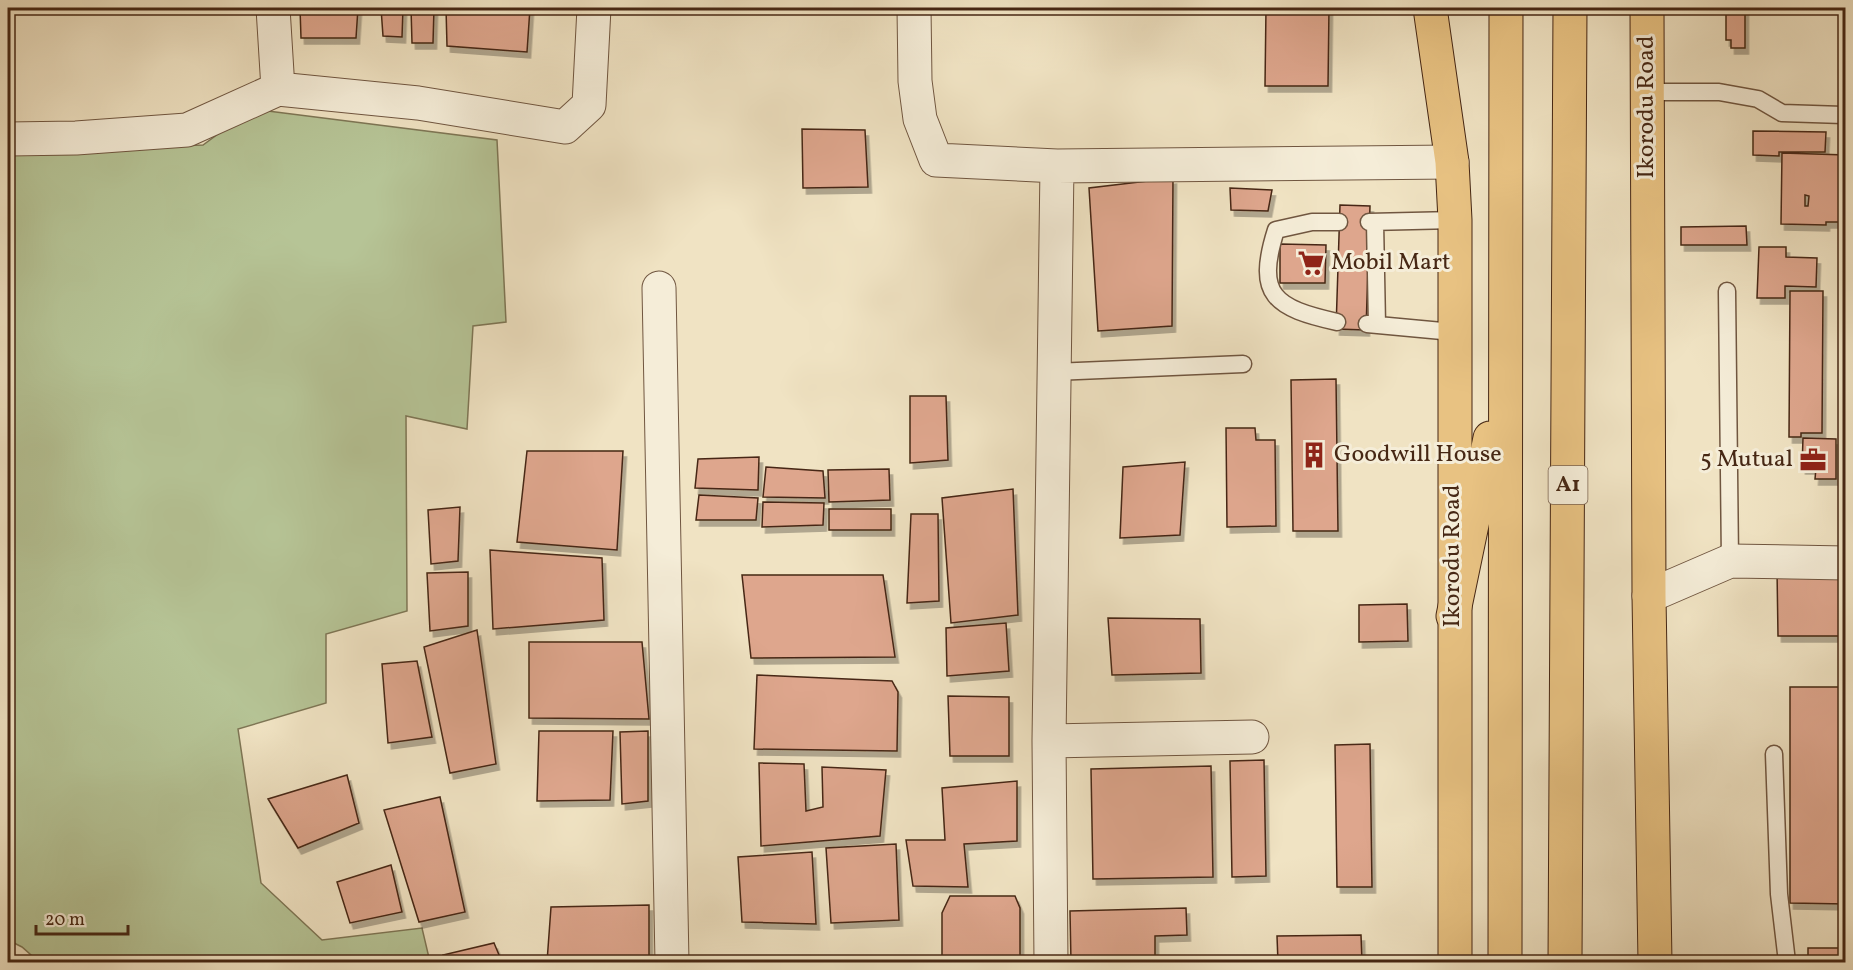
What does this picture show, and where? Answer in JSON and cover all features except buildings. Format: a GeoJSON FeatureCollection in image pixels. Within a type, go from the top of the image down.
{"type":"FeatureCollection","features":[{"type":"Feature","properties":{"kind":"main road","name":"Ikorodu Road"},"geometry":{"type":"LineString","coordinates":[[1430,8],[1452,162],[1455,220],[1453,616],[1455,963]]}},
{"type":"Feature","properties":{"kind":"main road"},"geometry":{"type":"LineString","coordinates":[[1505,963],[1506,8]]}},
{"type":"Feature","properties":{"kind":"main road","name":"A1"},"geometry":{"type":"LineString","coordinates":[[1565,963],[1570,8]]}},
{"type":"Feature","properties":{"kind":"main road","name":"Ikorodu Road"},"geometry":{"type":"LineString","coordinates":[[1647,8],[1649,596],[1655,963]]}},
{"type":"Feature","properties":{"kind":"main road"},"geometry":{"type":"LineString","coordinates":[[1453,616],[1504,372]]}},
{"type":"Feature","properties":{"kind":"street"},"geometry":{"type":"LineString","coordinates":[[273,8],[278,89]]}},
{"type":"Feature","properties":{"kind":"street"},"geometry":{"type":"LineString","coordinates":[[8,139],[76,138],[187,130],[278,89],[418,103],[565,127],[589,105],[594,8]]}},
{"type":"Feature","properties":{"kind":"street"},"geometry":{"type":"LineString","coordinates":[[914,8],[915,81],[920,119],[936,160],[1057,166],[1452,162]]}},
{"type":"Feature","properties":{"kind":"street"},"geometry":{"type":"LineString","coordinates":[[1051,963],[1049,741],[1057,166]]}},
{"type":"Feature","properties":{"kind":"street"},"geometry":{"type":"LineString","coordinates":[[660,288],[672,963]]}},
{"type":"Feature","properties":{"kind":"street"},"geometry":{"type":"LineString","coordinates":[[1649,596],[1730,561],[1845,563]]}},
{"type":"Feature","properties":{"kind":"street"},"geometry":{"type":"LineString","coordinates":[[1049,741],[1252,737]]}},
{"type":"Feature","properties":{"kind":"lane"},"geometry":{"type":"LineString","coordinates":[[1647,92],[1719,92],[1758,99],[1782,113],[1843,115]]}},
{"type":"Feature","properties":{"kind":"lane"},"geometry":{"type":"LineString","coordinates":[[1454,332],[1372,324],[1372,222],[1455,220]]}},
{"type":"Feature","properties":{"kind":"lane"},"geometry":{"type":"LineString","coordinates":[[1336,322],[1303,315],[1280,304],[1271,288],[1268,255],[1276,230],[1312,222],[1339,222]]}},
{"type":"Feature","properties":{"kind":"lane"},"geometry":{"type":"LineString","coordinates":[[1727,291],[1730,561]]}},
{"type":"Feature","properties":{"kind":"lane"},"geometry":{"type":"LineString","coordinates":[[1054,372],[1243,364]]}},
{"type":"Feature","properties":{"kind":"lane"},"geometry":{"type":"LineString","coordinates":[[1774,753],[1779,894],[1787,963]]}},
{"type":"Feature","properties":{"kind":"green space"},"geometry":{"type":"Polygon","coordinates":[[[252,109],[497,140],[506,322],[473,326],[467,429],[406,416],[407,611],[326,634],[326,703],[238,729],[261,883],[322,940],[422,928],[430,962],[39,962],[22,947],[8,940],[8,151],[203,145],[252,109]]]}},
{"type":"Feature","properties":{"kind":"place","name":"Mobil Mart"},"geometry":{"type":"Point","coordinates":[1311,263]}},
{"type":"Feature","properties":{"kind":"place","name":"Goodwill House"},"geometry":{"type":"Point","coordinates":[1314,455]}},
{"type":"Feature","properties":{"kind":"place","name":"5 Mutual"},"geometry":{"type":"Point","coordinates":[1813,460]}}]}
